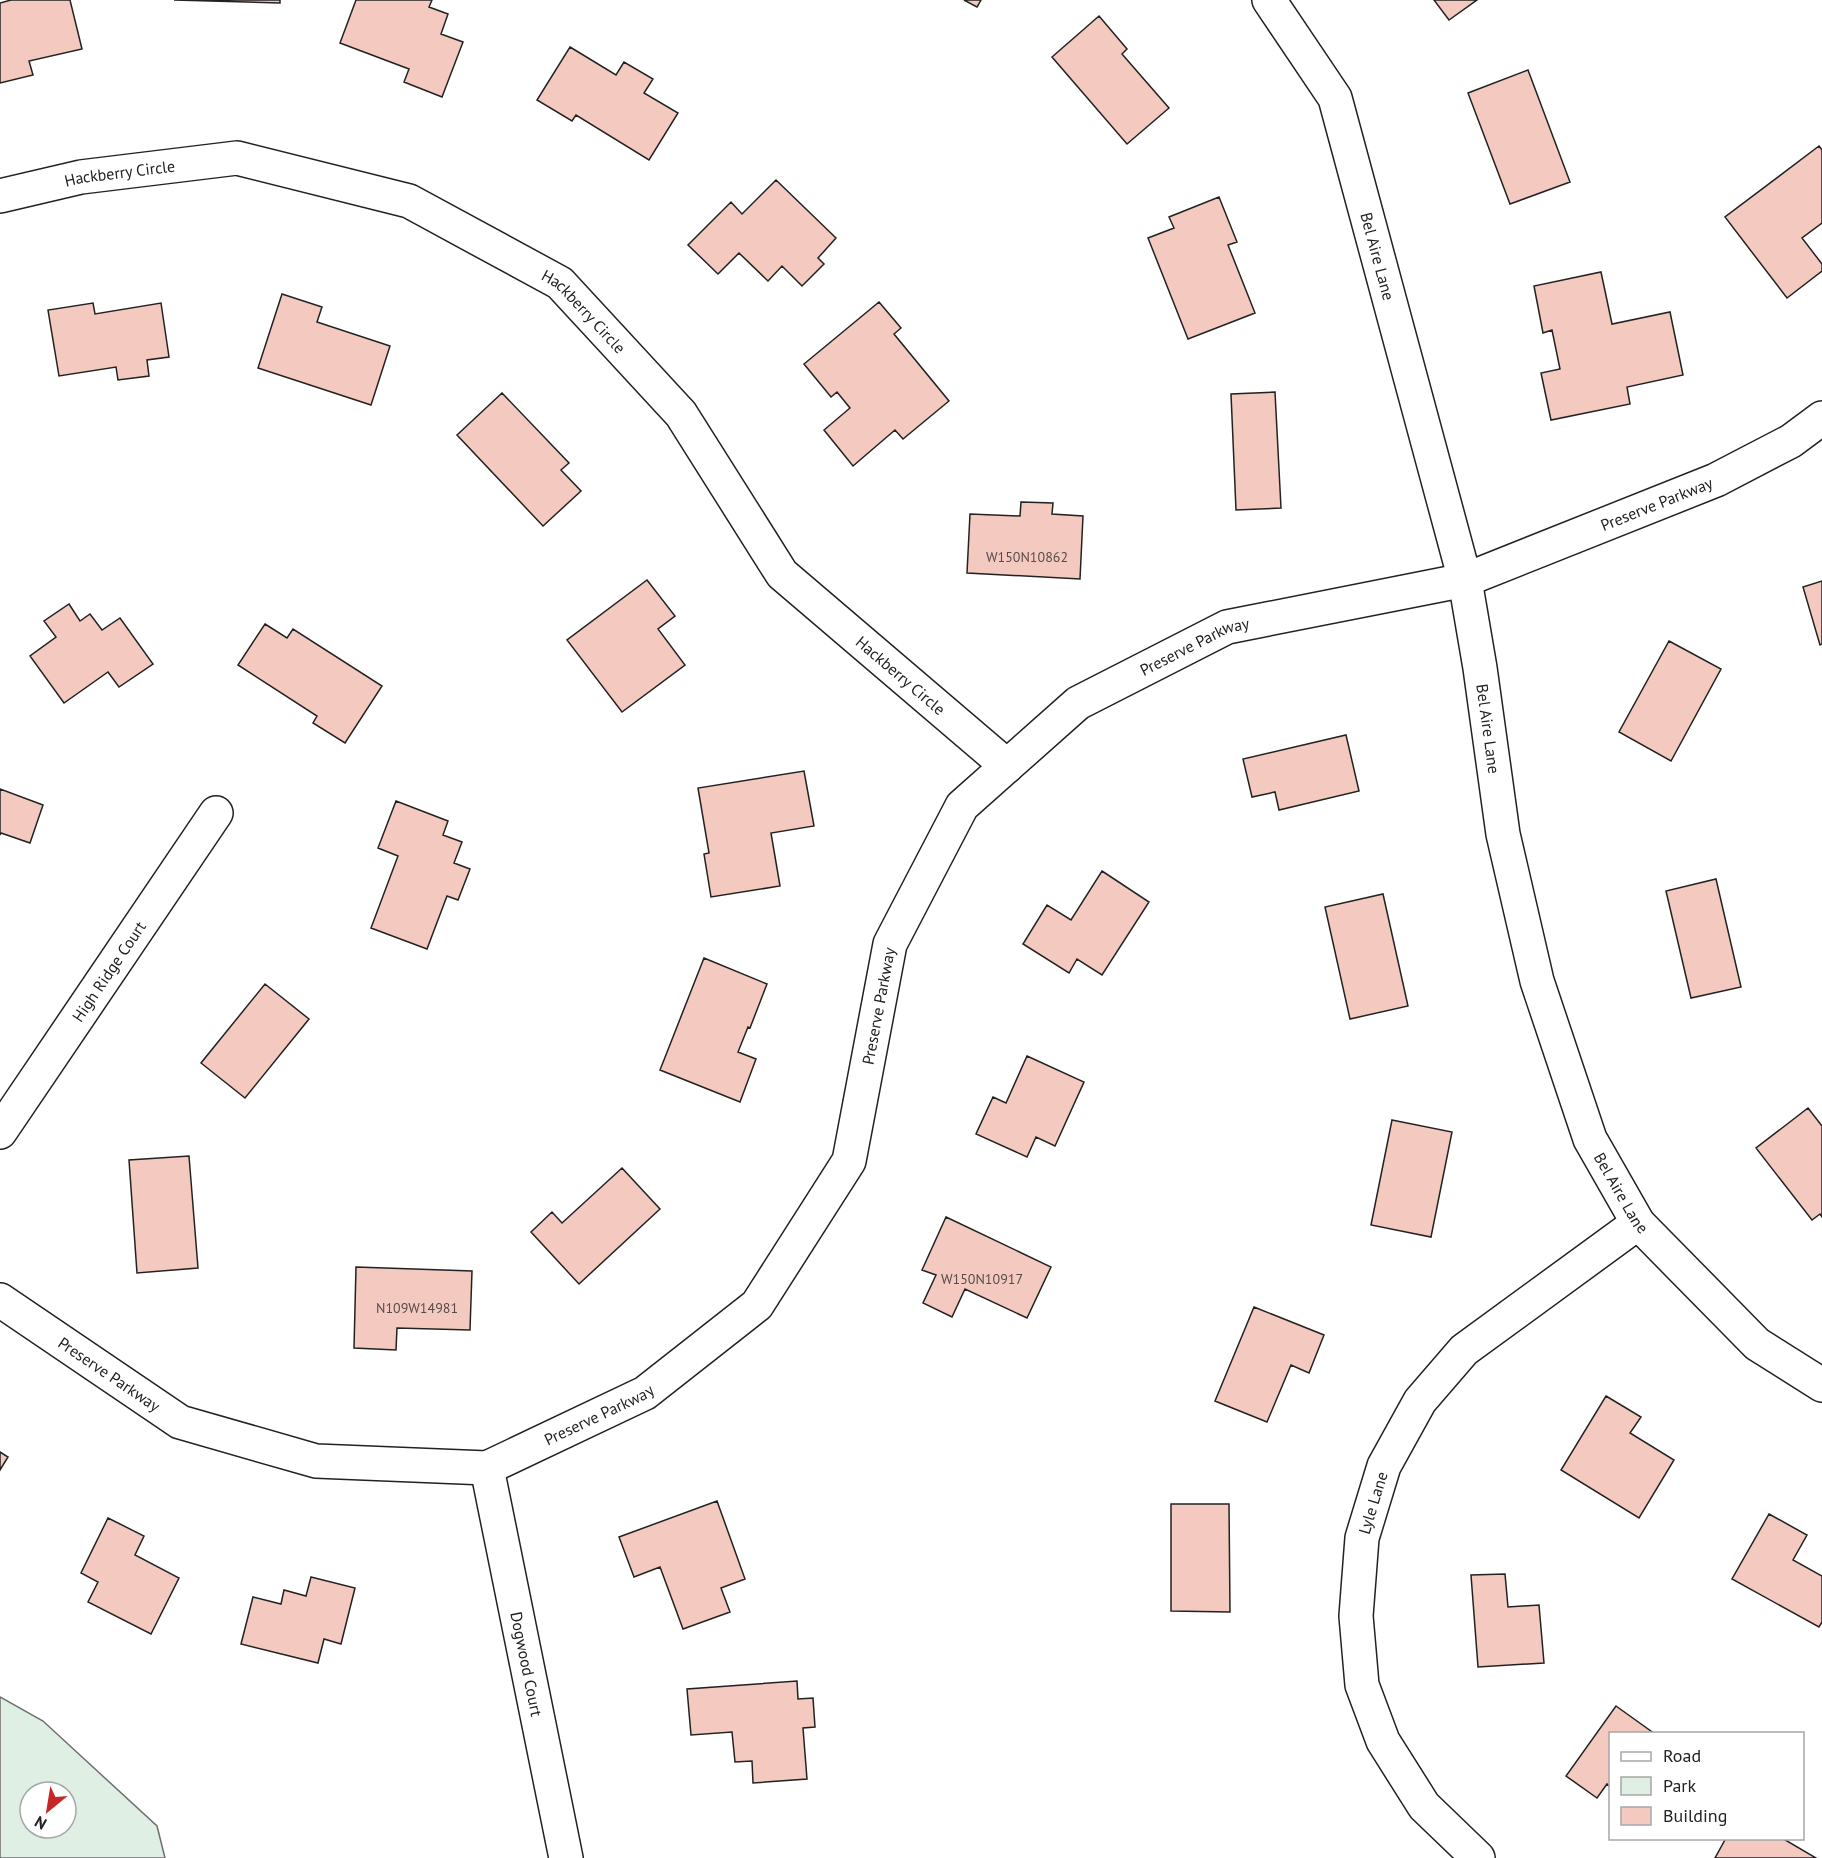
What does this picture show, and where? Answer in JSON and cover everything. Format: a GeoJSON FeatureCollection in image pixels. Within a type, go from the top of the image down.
{"type":"FeatureCollection","features":[{"type":"Feature","properties":{"kind":"street","name":"Bel Aire Lane"},"geometry":{"type":"LineString","coordinates":[[1269,0],[1335,98],[1465,580],[1480,668],[1503,834],[1537,981],[1590,1139],[1638,1223],[1757,1344],[1822,1384]]}},
{"type":"Feature","properties":{"kind":"street","name":"Hackberry Circle"},"geometry":{"type":"LineString","coordinates":[[0,196],[81,177],[237,158],[409,201],[560,283],[681,414],[782,574],[1007,766]]}},
{"type":"Feature","properties":{"kind":"street","name":"Preserve Parkway"},"geometry":{"type":"LineString","coordinates":[[0,1300],[180,1422],[316,1461],[487,1468],[645,1393],[757,1305],[849,1161],[890,944],[962,806],[1078,703],[1227,627],[1465,580],[1716,480],[1791,441],[1822,418]]}},
{"type":"Feature","properties":{"kind":"street","name":"High Ridge Court"},"geometry":{"type":"LineString","coordinates":[[0,1132],[216,813]]}},
{"type":"Feature","properties":{"kind":"street","name":"Lyle Lane"},"geometry":{"type":"LineString","coordinates":[[1478,1858],[1424,1806],[1383,1741],[1362,1685],[1356,1616],[1362,1538],[1384,1466],[1420,1401],[1456,1358],[1638,1223]]}},
{"type":"Feature","properties":{"kind":"street","name":"Dogwood Court"},"geometry":{"type":"LineString","coordinates":[[487,1468],[566,1858]]}},
{"type":"Feature","properties":{"kind":"green space"},"geometry":{"type":"Polygon","coordinates":[[[0,1697],[43,1721],[157,1826],[165,1858],[0,1858],[0,1697]]]}},
{"type":"Feature","properties":{"kind":"building"},"geometry":{"type":"Polygon","coordinates":[[[11,0],[70,0],[82,49],[29,61],[33,75],[0,83],[0,3],[11,0]]]}},
{"type":"Feature","properties":{"kind":"building"},"geometry":{"type":"Polygon","coordinates":[[[174,0],[280,0],[280,3],[174,0]]]}},
{"type":"Feature","properties":{"kind":"building"},"geometry":{"type":"Polygon","coordinates":[[[356,0],[432,0],[429,7],[448,14],[441,34],[463,42],[442,97],[404,82],[409,69],[340,43],[356,0]]]}},
{"type":"Feature","properties":{"kind":"building"},"geometry":{"type":"Polygon","coordinates":[[[964,0],[981,0],[977,7],[964,0]]]}},
{"type":"Feature","properties":{"kind":"building"},"geometry":{"type":"Polygon","coordinates":[[[1434,0],[1477,0],[1449,20],[1434,0]]]}},
{"type":"Feature","properties":{"kind":"building"},"geometry":{"type":"Polygon","coordinates":[[[1099,16],[1127,49],[1122,54],[1169,108],[1127,144],[1052,57],[1099,16]]]}},
{"type":"Feature","properties":{"kind":"building"},"geometry":{"type":"Polygon","coordinates":[[[570,47],[616,75],[624,62],[653,79],[644,93],[678,113],[649,160],[576,115],[572,121],[537,100],[570,47]]]}},
{"type":"Feature","properties":{"kind":"building"},"geometry":{"type":"Polygon","coordinates":[[[1528,70],[1570,182],[1510,204],[1468,93],[1528,70]]]}},
{"type":"Feature","properties":{"kind":"building"},"geometry":{"type":"Polygon","coordinates":[[[1819,146],[1822,150],[1822,223],[1802,238],[1822,264],[1822,271],[1787,298],[1725,217],[1819,146]]]}},
{"type":"Feature","properties":{"kind":"building"},"geometry":{"type":"Polygon","coordinates":[[[776,180],[836,238],[818,258],[824,264],[802,286],[782,266],[768,281],[739,253],[718,274],[688,245],[731,202],[742,214],[776,180]]]}},
{"type":"Feature","properties":{"kind":"building"},"geometry":{"type":"Polygon","coordinates":[[[1219,197],[1237,242],[1228,245],[1255,313],[1188,339],[1148,238],[1174,228],[1169,217],[1219,197]]]}},
{"type":"Feature","properties":{"kind":"building"},"geometry":{"type":"Polygon","coordinates":[[[1601,272],[1612,324],[1670,312],[1683,375],[1627,387],[1630,404],[1551,420],[1541,373],[1560,369],[1552,330],[1543,333],[1534,286],[1601,272]]]}},
{"type":"Feature","properties":{"kind":"building"},"geometry":{"type":"Polygon","coordinates":[[[282,294],[322,307],[317,322],[390,346],[371,405],[258,368],[282,294]]]}},
{"type":"Feature","properties":{"kind":"building"},"geometry":{"type":"Polygon","coordinates":[[[879,302],[901,328],[894,334],[949,401],[903,439],[895,430],[853,466],[824,430],[850,408],[837,392],[831,397],[804,364],[879,302]]]}},
{"type":"Feature","properties":{"kind":"building"},"geometry":{"type":"Polygon","coordinates":[[[93,303],[95,314],[161,303],[169,357],[147,360],[149,376],[118,380],[116,367],[59,376],[48,310],[93,303]]]}},
{"type":"Feature","properties":{"kind":"building"},"geometry":{"type":"Polygon","coordinates":[[[1275,392],[1281,508],[1236,510],[1231,394],[1275,392]]]}},
{"type":"Feature","properties":{"kind":"building"},"geometry":{"type":"Polygon","coordinates":[[[502,393],[569,463],[561,470],[581,491],[543,526],[457,435],[502,393]]]}},
{"type":"Feature","properties":{"kind":"building"},"geometry":{"type":"Polygon","coordinates":[[[1021,502],[1053,503],[1052,514],[1083,516],[1080,579],[967,573],[970,514],[1020,516],[1021,502]]]}},
{"type":"Feature","properties":{"kind":"building"},"geometry":{"type":"Polygon","coordinates":[[[647,580],[675,616],[658,629],[685,665],[622,712],[567,640],[647,580]]]}},
{"type":"Feature","properties":{"kind":"building"},"geometry":{"type":"Polygon","coordinates":[[[1822,581],[1822,644],[1820,645],[1803,587],[1822,581]]]}},
{"type":"Feature","properties":{"kind":"building"},"geometry":{"type":"Polygon","coordinates":[[[69,604],[80,621],[90,614],[102,630],[120,618],[153,664],[119,687],[108,672],[64,703],[30,656],[56,637],[44,621],[69,604]]]}},
{"type":"Feature","properties":{"kind":"building"},"geometry":{"type":"Polygon","coordinates":[[[265,624],[287,638],[293,629],[382,686],[345,743],[313,723],[317,716],[238,665],[265,624]]]}},
{"type":"Feature","properties":{"kind":"building"},"geometry":{"type":"Polygon","coordinates":[[[1669,641],[1721,669],[1671,761],[1619,732],[1669,641]]]}},
{"type":"Feature","properties":{"kind":"building"},"geometry":{"type":"Polygon","coordinates":[[[1346,735],[1359,791],[1279,810],[1275,792],[1252,797],[1243,759],[1346,735]]]}},
{"type":"Feature","properties":{"kind":"building"},"geometry":{"type":"Polygon","coordinates":[[[804,771],[814,826],[771,833],[780,886],[711,897],[704,854],[709,853],[698,788],[804,771]]]}},
{"type":"Feature","properties":{"kind":"building"},"geometry":{"type":"Polygon","coordinates":[[[0,789],[43,805],[30,843],[1,833],[0,835],[0,789]]]}},
{"type":"Feature","properties":{"kind":"building"},"geometry":{"type":"Polygon","coordinates":[[[396,801],[448,821],[443,835],[462,842],[454,863],[470,869],[458,900],[447,896],[427,949],[371,928],[398,856],[378,848],[396,801]]]}},
{"type":"Feature","properties":{"kind":"building"},"geometry":{"type":"Polygon","coordinates":[[[1102,871],[1149,902],[1102,975],[1077,959],[1069,973],[1023,944],[1047,905],[1071,920],[1102,871]]]}},
{"type":"Feature","properties":{"kind":"building"},"geometry":{"type":"Polygon","coordinates":[[[1716,879],[1741,987],[1691,998],[1666,891],[1716,879]]]}},
{"type":"Feature","properties":{"kind":"building"},"geometry":{"type":"Polygon","coordinates":[[[1383,894],[1408,1006],[1350,1019],[1325,907],[1383,894]]]}},
{"type":"Feature","properties":{"kind":"building"},"geometry":{"type":"Polygon","coordinates":[[[704,958],[767,984],[738,1052],[756,1059],[740,1102],[660,1070],[704,958]]]}},
{"type":"Feature","properties":{"kind":"building"},"geometry":{"type":"Polygon","coordinates":[[[265,984],[309,1019],[245,1098],[201,1063],[265,984]]]}},
{"type":"Feature","properties":{"kind":"building"},"geometry":{"type":"Polygon","coordinates":[[[1027,1056],[1084,1082],[1055,1146],[1036,1137],[1027,1157],[976,1134],[993,1097],[1006,1103],[1027,1056]]]}},
{"type":"Feature","properties":{"kind":"building"},"geometry":{"type":"Polygon","coordinates":[[[1808,1108],[1822,1126],[1822,1217],[1820,1214],[1812,1220],[1756,1148],[1808,1108]]]}},
{"type":"Feature","properties":{"kind":"building"},"geometry":{"type":"Polygon","coordinates":[[[1392,1120],[1452,1132],[1431,1237],[1371,1225],[1392,1120]]]}},
{"type":"Feature","properties":{"kind":"building"},"geometry":{"type":"Polygon","coordinates":[[[189,1156],[198,1268],[137,1273],[129,1160],[189,1156]]]}},
{"type":"Feature","properties":{"kind":"building"},"geometry":{"type":"Polygon","coordinates":[[[622,1168],[660,1209],[579,1284],[531,1232],[552,1212],[562,1223],[622,1168]]]}},
{"type":"Feature","properties":{"kind":"building"},"geometry":{"type":"Polygon","coordinates":[[[946,1217],[1051,1267],[1027,1318],[965,1289],[952,1317],[923,1303],[936,1275],[922,1270],[946,1217]]]}},
{"type":"Feature","properties":{"kind":"building"},"geometry":{"type":"Polygon","coordinates":[[[356,1267],[472,1271],[470,1330],[397,1328],[396,1350],[354,1348],[356,1267]]]}},
{"type":"Feature","properties":{"kind":"building"},"geometry":{"type":"Polygon","coordinates":[[[1254,1307],[1324,1335],[1309,1373],[1291,1365],[1267,1422],[1215,1401],[1254,1307]]]}},
{"type":"Feature","properties":{"kind":"building"},"geometry":{"type":"Polygon","coordinates":[[[1606,1396],[1641,1417],[1630,1433],[1674,1460],[1639,1518],[1561,1470],[1606,1396]]]}},
{"type":"Feature","properties":{"kind":"building"},"geometry":{"type":"Polygon","coordinates":[[[0,1452],[8,1457],[0,1470],[0,1452]]]}},
{"type":"Feature","properties":{"kind":"building"},"geometry":{"type":"Polygon","coordinates":[[[717,1501],[745,1579],[721,1588],[730,1612],[683,1629],[660,1567],[634,1577],[619,1537],[717,1501]]]}},
{"type":"Feature","properties":{"kind":"building"},"geometry":{"type":"Polygon","coordinates":[[[1171,1504],[1229,1504],[1230,1612],[1171,1611],[1171,1504]]]}},
{"type":"Feature","properties":{"kind":"building"},"geometry":{"type":"Polygon","coordinates":[[[1769,1514],[1807,1535],[1793,1560],[1822,1576],[1822,1622],[1819,1627],[1732,1579],[1769,1514]]]}},
{"type":"Feature","properties":{"kind":"building"},"geometry":{"type":"Polygon","coordinates":[[[108,1518],[144,1536],[135,1555],[179,1578],[151,1634],[88,1602],[98,1582],[81,1573],[108,1518]]]}},
{"type":"Feature","properties":{"kind":"building"},"geometry":{"type":"Polygon","coordinates":[[[1505,1574],[1508,1607],[1539,1605],[1544,1663],[1478,1667],[1471,1575],[1505,1574]]]}},
{"type":"Feature","properties":{"kind":"building"},"geometry":{"type":"Polygon","coordinates":[[[311,1577],[355,1588],[341,1644],[324,1639],[318,1663],[241,1644],[253,1597],[281,1604],[284,1590],[306,1596],[311,1577]]]}},
{"type":"Feature","properties":{"kind":"building"},"geometry":{"type":"Polygon","coordinates":[[[797,1681],[798,1699],[813,1698],[815,1727],[803,1728],[807,1779],[753,1783],[752,1761],[735,1762],[732,1732],[691,1735],[687,1689],[797,1681]]]}},
{"type":"Feature","properties":{"kind":"building"},"geometry":{"type":"Polygon","coordinates":[[[1616,1706],[1652,1732],[1609,1732],[1609,1786],[1607,1784],[1597,1798],[1566,1776],[1616,1706]]]}},
{"type":"Feature","properties":{"kind":"building"},"geometry":{"type":"Polygon","coordinates":[[[1725,1840],[1785,1840],[1816,1858],[1715,1858],[1725,1840]]]}}]}
